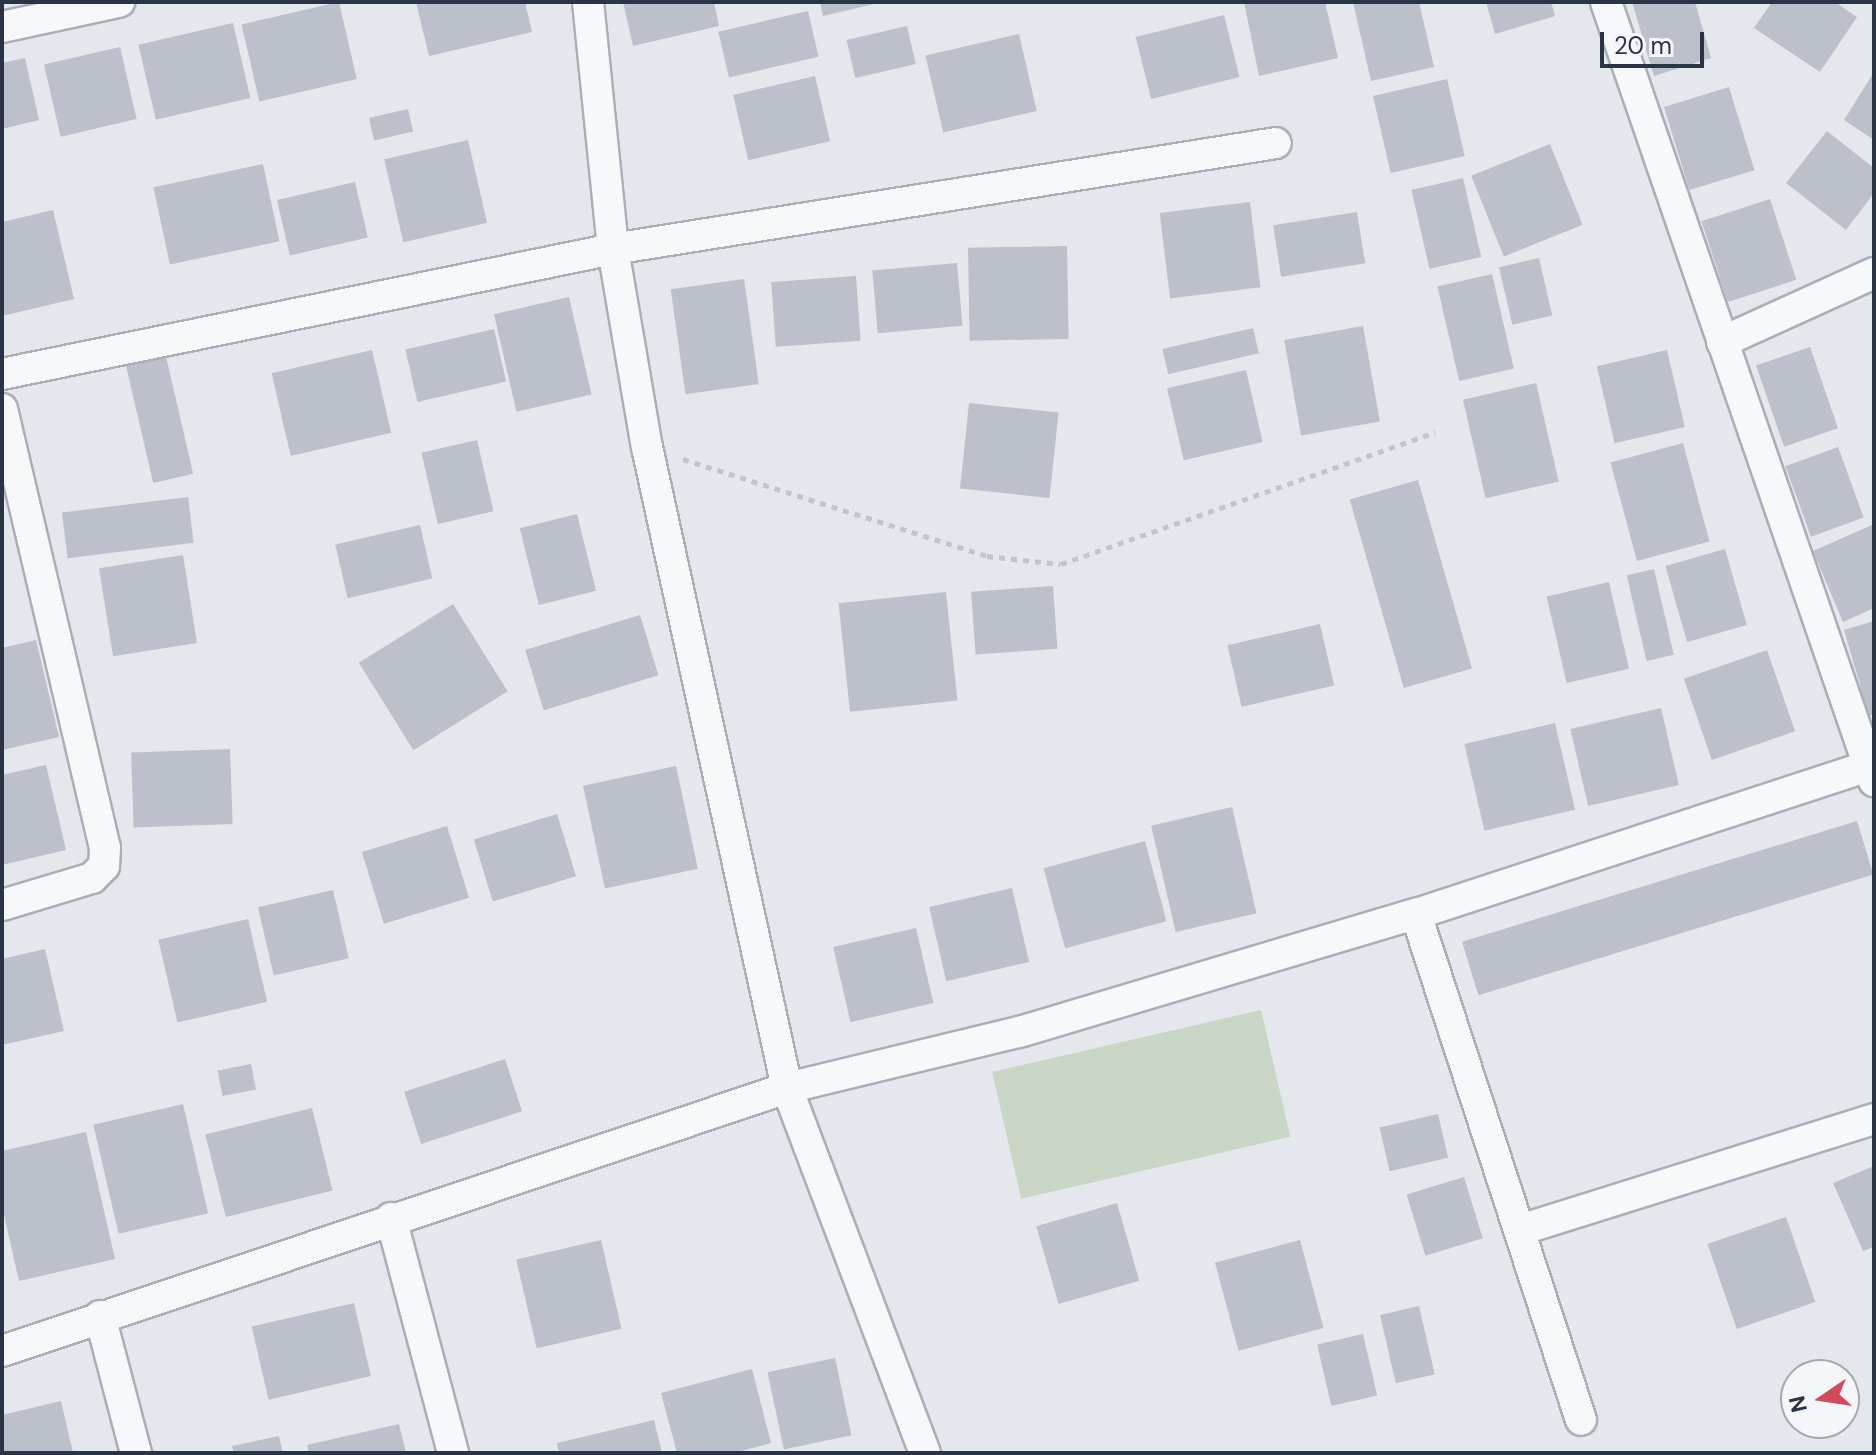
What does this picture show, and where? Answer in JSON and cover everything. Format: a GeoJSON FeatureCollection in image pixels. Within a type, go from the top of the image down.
{"type":"FeatureCollection","features":[{"type":"Feature","properties":{"kind":"street"},"geometry":{"type":"LineString","coordinates":[[2,27],[119,2]]}},
{"type":"Feature","properties":{"kind":"street"},"geometry":{"type":"LineString","coordinates":[[588,2],[613,249],[647,447],[787,1088],[925,1453]]}},
{"type":"Feature","properties":{"kind":"street"},"geometry":{"type":"LineString","coordinates":[[2,1351],[391,1218],[787,1088],[1019,1032],[1416,914],[1872,771],[1606,2]]}},
{"type":"Feature","properties":{"kind":"street"},"geometry":{"type":"LineString","coordinates":[[2,374],[613,249],[1276,143]]}},
{"type":"Feature","properties":{"kind":"street"},"geometry":{"type":"LineString","coordinates":[[1722,342],[1874,273]]}},
{"type":"Feature","properties":{"kind":"street"},"geometry":{"type":"LineString","coordinates":[[2,409],[105,848],[104,866],[92,878],[2,905]]}},
{"type":"Feature","properties":{"kind":"street"},"geometry":{"type":"LineString","coordinates":[[1416,914],[1523,1229],[1581,1420]]}},
{"type":"Feature","properties":{"kind":"street"},"geometry":{"type":"LineString","coordinates":[[1523,1229],[1874,1119]]}},
{"type":"Feature","properties":{"kind":"street"},"geometry":{"type":"LineString","coordinates":[[391,1218],[453,1453]]}},
{"type":"Feature","properties":{"kind":"street"},"geometry":{"type":"LineString","coordinates":[[100,1316],[136,1453]]}},
{"type":"Feature","properties":{"kind":"path"},"geometry":{"type":"LineString","coordinates":[[647,447],[987,556],[1061,564],[1435,432]]}},
{"type":"Feature","properties":{"kind":"green space"},"geometry":{"type":"Polygon","coordinates":[[[1261,1010],[1290,1137],[1021,1199],[992,1072],[1261,1010]]]}},
{"type":"Feature","properties":{"kind":"building"},"geometry":{"type":"Polygon","coordinates":[[[339,2],[357,79],[259,101],[242,24],[339,2]]]}},
{"type":"Feature","properties":{"kind":"building"},"geometry":{"type":"Polygon","coordinates":[[[416,2],[525,2],[532,32],[429,56],[416,2]]]}},
{"type":"Feature","properties":{"kind":"building"},"geometry":{"type":"Polygon","coordinates":[[[623,2],[714,2],[719,26],[633,46],[623,2]]]}},
{"type":"Feature","properties":{"kind":"building"},"geometry":{"type":"Polygon","coordinates":[[[820,2],[877,2],[878,3],[823,16],[820,2]]]}},
{"type":"Feature","properties":{"kind":"building"},"geometry":{"type":"Polygon","coordinates":[[[1244,2],[1325,2],[1338,58],[1259,76],[1244,2]]]}},
{"type":"Feature","properties":{"kind":"building"},"geometry":{"type":"Polygon","coordinates":[[[1353,2],[1419,2],[1434,67],[1371,81],[1353,2]]]}},
{"type":"Feature","properties":{"kind":"building"},"geometry":{"type":"Polygon","coordinates":[[[1486,2],[1551,2],[1555,16],[1495,34],[1486,2]]]}},
{"type":"Feature","properties":{"kind":"building"},"geometry":{"type":"Polygon","coordinates":[[[1632,2],[1695,2],[1711,58],[1654,76],[1632,2]]]}},
{"type":"Feature","properties":{"kind":"building"},"geometry":{"type":"Polygon","coordinates":[[[1772,2],[1835,2],[1857,17],[1820,72],[1754,28],[1772,2]]]}},
{"type":"Feature","properties":{"kind":"building"},"geometry":{"type":"Polygon","coordinates":[[[808,11],[819,57],[729,77],[718,32],[808,11]]]}},
{"type":"Feature","properties":{"kind":"building"},"geometry":{"type":"Polygon","coordinates":[[[1224,15],[1239,77],[1151,99],[1136,37],[1224,15]]]}},
{"type":"Feature","properties":{"kind":"building"},"geometry":{"type":"Polygon","coordinates":[[[233,23],[250,98],[156,120],[138,45],[233,23]]]}},
{"type":"Feature","properties":{"kind":"building"},"geometry":{"type":"Polygon","coordinates":[[[907,26],[916,64],[855,78],[847,40],[907,26]]]}},
{"type":"Feature","properties":{"kind":"building"},"geometry":{"type":"Polygon","coordinates":[[[1019,34],[1037,111],[943,133],[925,56],[1019,34]]]}},
{"type":"Feature","properties":{"kind":"building"},"geometry":{"type":"Polygon","coordinates":[[[120,47],[137,119],[61,137],[44,65],[120,47]]]}},
{"type":"Feature","properties":{"kind":"building"},"geometry":{"type":"Polygon","coordinates":[[[25,58],[39,120],[2,129],[2,63],[25,58]]]}},
{"type":"Feature","properties":{"kind":"building"},"geometry":{"type":"Polygon","coordinates":[[[1874,72],[1874,140],[1844,120],[1874,72]]]}},
{"type":"Feature","properties":{"kind":"building"},"geometry":{"type":"Polygon","coordinates":[[[815,76],[830,141],[748,160],[733,95],[815,76]]]}},
{"type":"Feature","properties":{"kind":"building"},"geometry":{"type":"Polygon","coordinates":[[[1447,79],[1465,156],[1391,173],[1373,96],[1447,79]]]}},
{"type":"Feature","properties":{"kind":"building"},"geometry":{"type":"Polygon","coordinates":[[[1729,87],[1754,170],[1689,190],[1664,107],[1729,87]]]}},
{"type":"Feature","properties":{"kind":"building"},"geometry":{"type":"Polygon","coordinates":[[[408,109],[413,131],[374,140],[369,118],[408,109]]]}},
{"type":"Feature","properties":{"kind":"building"},"geometry":{"type":"Polygon","coordinates":[[[1827,131],[1874,168],[1874,193],[1846,230],[1786,183],[1827,131]]]}},
{"type":"Feature","properties":{"kind":"building"},"geometry":{"type":"Polygon","coordinates":[[[468,140],[487,223],[403,242],[384,159],[468,140]]]}},
{"type":"Feature","properties":{"kind":"building"},"geometry":{"type":"Polygon","coordinates":[[[1550,144],[1583,225],[1504,257],[1471,176],[1550,144]]]}},
{"type":"Feature","properties":{"kind":"building"},"geometry":{"type":"Polygon","coordinates":[[[263,164],[279,241],[170,265],[153,187],[263,164]]]}},
{"type":"Feature","properties":{"kind":"building"},"geometry":{"type":"Polygon","coordinates":[[[1463,178],[1481,257],[1430,269],[1411,190],[1463,178]]]}},
{"type":"Feature","properties":{"kind":"building"},"geometry":{"type":"Polygon","coordinates":[[[355,182],[368,238],[290,256],[277,200],[355,182]]]}},
{"type":"Feature","properties":{"kind":"building"},"geometry":{"type":"Polygon","coordinates":[[[1770,199],[1796,280],[1728,302],[1702,221],[1770,199]]]}},
{"type":"Feature","properties":{"kind":"building"},"geometry":{"type":"Polygon","coordinates":[[[1250,202],[1260,287],[1170,298],[1160,213],[1250,202]]]}},
{"type":"Feature","properties":{"kind":"building"},"geometry":{"type":"Polygon","coordinates":[[[53,210],[74,299],[2,316],[2,222],[53,210]]]}},
{"type":"Feature","properties":{"kind":"building"},"geometry":{"type":"Polygon","coordinates":[[[1357,212],[1365,263],[1281,277],[1273,225],[1357,212]]]}},
{"type":"Feature","properties":{"kind":"building"},"geometry":{"type":"Polygon","coordinates":[[[1067,246],[1069,339],[970,341],[968,248],[1067,246]]]}},
{"type":"Feature","properties":{"kind":"building"},"geometry":{"type":"Polygon","coordinates":[[[1539,258],[1552,315],[1512,325],[1499,267],[1539,258]]]}},
{"type":"Feature","properties":{"kind":"building"},"geometry":{"type":"Polygon","coordinates":[[[957,263],[962,326],[878,333],[872,270],[957,263]]]}},
{"type":"Feature","properties":{"kind":"building"},"geometry":{"type":"Polygon","coordinates":[[[1492,274],[1514,369],[1459,381],[1437,287],[1492,274]]]}},
{"type":"Feature","properties":{"kind":"building"},"geometry":{"type":"Polygon","coordinates":[[[856,276],[861,341],[776,347],[771,282],[856,276]]]}},
{"type":"Feature","properties":{"kind":"building"},"geometry":{"type":"Polygon","coordinates":[[[744,279],[759,384],[685,394],[671,289],[744,279]]]}},
{"type":"Feature","properties":{"kind":"building"},"geometry":{"type":"Polygon","coordinates":[[[569,297],[591,394],[516,412],[494,314],[569,297]]]}},
{"type":"Feature","properties":{"kind":"building"},"geometry":{"type":"Polygon","coordinates":[[[1363,326],[1380,422],[1301,435],[1284,340],[1363,326]]]}},
{"type":"Feature","properties":{"kind":"building"},"geometry":{"type":"Polygon","coordinates":[[[1253,328],[1259,353],[1168,374],[1162,349],[1253,328]]]}},
{"type":"Feature","properties":{"kind":"building"},"geometry":{"type":"Polygon","coordinates":[[[494,329],[506,382],[417,402],[405,349],[494,329]]]}},
{"type":"Feature","properties":{"kind":"building"},"geometry":{"type":"Polygon","coordinates":[[[1810,347],[1838,428],[1784,447],[1756,366],[1810,347]]]}},
{"type":"Feature","properties":{"kind":"building"},"geometry":{"type":"Polygon","coordinates":[[[372,350],[391,433],[291,456],[272,373],[372,350]]]}},
{"type":"Feature","properties":{"kind":"building"},"geometry":{"type":"Polygon","coordinates":[[[1667,350],[1685,427],[1615,443],[1597,366],[1667,350]]]}},
{"type":"Feature","properties":{"kind":"building"},"geometry":{"type":"Polygon","coordinates":[[[165,352],[193,474],[153,483],[125,361],[165,352]]]}},
{"type":"Feature","properties":{"kind":"building"},"geometry":{"type":"Polygon","coordinates":[[[1246,370],[1263,442],[1184,460],[1167,388],[1246,370]]]}},
{"type":"Feature","properties":{"kind":"building"},"geometry":{"type":"Polygon","coordinates":[[[1536,383],[1559,481],[1486,498],[1463,400],[1536,383]]]}},
{"type":"Feature","properties":{"kind":"building"},"geometry":{"type":"Polygon","coordinates":[[[969,403],[1059,412],[1050,498],[960,489],[969,403]]]}},
{"type":"Feature","properties":{"kind":"building"},"geometry":{"type":"Polygon","coordinates":[[[477,440],[493,511],[438,524],[421,453],[477,440]]]}},
{"type":"Feature","properties":{"kind":"building"},"geometry":{"type":"Polygon","coordinates":[[[1683,443],[1709,542],[1637,561],[1611,462],[1683,443]]]}},
{"type":"Feature","properties":{"kind":"building"},"geometry":{"type":"Polygon","coordinates":[[[1838,447],[1864,517],[1811,537],[1785,466],[1838,447]]]}},
{"type":"Feature","properties":{"kind":"building"},"geometry":{"type":"Polygon","coordinates":[[[1418,480],[1472,668],[1404,688],[1350,500],[1418,480]]]}},
{"type":"Feature","properties":{"kind":"building"},"geometry":{"type":"Polygon","coordinates":[[[188,497],[194,543],[68,558],[62,512],[188,497]]]}},
{"type":"Feature","properties":{"kind":"building"},"geometry":{"type":"Polygon","coordinates":[[[577,514],[596,591],[539,605],[520,528],[577,514]]]}},
{"type":"Feature","properties":{"kind":"building"},"geometry":{"type":"Polygon","coordinates":[[[420,525],[432,579],[348,598],[335,545],[420,525]]]}},
{"type":"Feature","properties":{"kind":"building"},"geometry":{"type":"Polygon","coordinates":[[[1872,525],[1874,608],[1843,622],[1813,551],[1872,525]]]}},
{"type":"Feature","properties":{"kind":"building"},"geometry":{"type":"Polygon","coordinates":[[[1725,549],[1747,625],[1687,642],[1665,566],[1725,549]]]}},
{"type":"Feature","properties":{"kind":"building"},"geometry":{"type":"Polygon","coordinates":[[[183,555],[197,643],[113,656],[99,568],[183,555]]]}},
{"type":"Feature","properties":{"kind":"building"},"geometry":{"type":"Polygon","coordinates":[[[1654,569],[1674,655],[1647,661],[1627,575],[1654,569]]]}},
{"type":"Feature","properties":{"kind":"building"},"geometry":{"type":"Polygon","coordinates":[[[1609,582],[1629,669],[1567,683],[1547,596],[1609,582]]]}},
{"type":"Feature","properties":{"kind":"building"},"geometry":{"type":"Polygon","coordinates":[[[1053,586],[1057,649],[976,655],[971,592],[1053,586]]]}},
{"type":"Feature","properties":{"kind":"building"},"geometry":{"type":"Polygon","coordinates":[[[946,592],[957,700],[850,712],[839,603],[946,592]]]}},
{"type":"Feature","properties":{"kind":"building"},"geometry":{"type":"Polygon","coordinates":[[[453,604],[508,691],[413,750],[359,663],[453,604]]]}},
{"type":"Feature","properties":{"kind":"building"},"geometry":{"type":"Polygon","coordinates":[[[640,615],[658,675],[544,710],[525,650],[640,615]]]}},
{"type":"Feature","properties":{"kind":"building"},"geometry":{"type":"Polygon","coordinates":[[[1874,621],[1874,714],[1869,716],[1844,630],[1874,621]]]}},
{"type":"Feature","properties":{"kind":"building"},"geometry":{"type":"Polygon","coordinates":[[[1320,624],[1334,685],[1242,707],[1227,645],[1320,624]]]}},
{"type":"Feature","properties":{"kind":"building"},"geometry":{"type":"Polygon","coordinates":[[[36,640],[59,737],[2,750],[2,648],[36,640]]]}},
{"type":"Feature","properties":{"kind":"building"},"geometry":{"type":"Polygon","coordinates":[[[1767,650],[1795,731],[1712,760],[1684,679],[1767,650]]]}},
{"type":"Feature","properties":{"kind":"building"},"geometry":{"type":"Polygon","coordinates":[[[1661,708],[1679,785],[1588,806],[1570,729],[1661,708]]]}},
{"type":"Feature","properties":{"kind":"building"},"geometry":{"type":"Polygon","coordinates":[[[1555,723],[1575,810],[1484,831],[1464,744],[1555,723]]]}},
{"type":"Feature","properties":{"kind":"building"},"geometry":{"type":"Polygon","coordinates":[[[230,749],[233,824],[134,827],[131,752],[230,749]]]}},
{"type":"Feature","properties":{"kind":"building"},"geometry":{"type":"Polygon","coordinates":[[[46,765],[66,850],[2,865],[2,775],[46,765]]]}},
{"type":"Feature","properties":{"kind":"building"},"geometry":{"type":"Polygon","coordinates":[[[676,766],[698,869],[605,888],[583,786],[676,766]]]}},
{"type":"Feature","properties":{"kind":"building"},"geometry":{"type":"Polygon","coordinates":[[[1232,807],[1257,913],[1176,932],[1151,826],[1232,807]]]}},
{"type":"Feature","properties":{"kind":"building"},"geometry":{"type":"Polygon","coordinates":[[[557,814],[576,876],[493,902],[474,839],[557,814]]]}},
{"type":"Feature","properties":{"kind":"building"},"geometry":{"type":"Polygon","coordinates":[[[1857,821],[1873,875],[1478,995],[1462,942],[1857,821]]]}},
{"type":"Feature","properties":{"kind":"building"},"geometry":{"type":"Polygon","coordinates":[[[447,826],[469,898],[384,924],[362,852],[447,826]]]}},
{"type":"Feature","properties":{"kind":"building"},"geometry":{"type":"Polygon","coordinates":[[[1145,841],[1166,921],[1065,948],[1044,868],[1145,841]]]}},
{"type":"Feature","properties":{"kind":"building"},"geometry":{"type":"Polygon","coordinates":[[[1012,888],[1029,962],[946,981],[929,907],[1012,888]]]}},
{"type":"Feature","properties":{"kind":"building"},"geometry":{"type":"Polygon","coordinates":[[[333,890],[349,958],[274,976],[258,907],[333,890]]]}},
{"type":"Feature","properties":{"kind":"building"},"geometry":{"type":"Polygon","coordinates":[[[248,919],[267,1002],[177,1023],[158,940],[248,919]]]}},
{"type":"Feature","properties":{"kind":"building"},"geometry":{"type":"Polygon","coordinates":[[[916,928],[933,1003],[850,1022],[833,947],[916,928]]]}},
{"type":"Feature","properties":{"kind":"building"},"geometry":{"type":"Polygon","coordinates":[[[45,949],[64,1031],[2,1045],[2,959],[45,949]]]}},
{"type":"Feature","properties":{"kind":"building"},"geometry":{"type":"Polygon","coordinates":[[[505,1059],[522,1111],[421,1144],[404,1092],[505,1059]]]}},
{"type":"Feature","properties":{"kind":"building"},"geometry":{"type":"Polygon","coordinates":[[[251,1064],[256,1090],[223,1096],[218,1070],[251,1064]]]}},
{"type":"Feature","properties":{"kind":"building"},"geometry":{"type":"Polygon","coordinates":[[[183,1104],[208,1213],[119,1234],[93,1125],[183,1104]]]}},
{"type":"Feature","properties":{"kind":"building"},"geometry":{"type":"Polygon","coordinates":[[[312,1108],[333,1190],[226,1217],[205,1135],[312,1108]]]}},
{"type":"Feature","properties":{"kind":"building"},"geometry":{"type":"Polygon","coordinates":[[[1438,1114],[1448,1158],[1390,1171],[1380,1127],[1438,1114]]]}},
{"type":"Feature","properties":{"kind":"building"},"geometry":{"type":"Polygon","coordinates":[[[86,1132],[115,1259],[19,1281],[2,1206],[2,1151],[86,1132]]]}},
{"type":"Feature","properties":{"kind":"building"},"geometry":{"type":"Polygon","coordinates":[[[1874,1166],[1874,1247],[1863,1251],[1833,1183],[1874,1166]]]}},
{"type":"Feature","properties":{"kind":"building"},"geometry":{"type":"Polygon","coordinates":[[[1464,1177],[1483,1238],[1425,1256],[1407,1195],[1464,1177]]]}},
{"type":"Feature","properties":{"kind":"building"},"geometry":{"type":"Polygon","coordinates":[[[1117,1203],[1139,1281],[1059,1304],[1036,1226],[1117,1203]]]}},
{"type":"Feature","properties":{"kind":"building"},"geometry":{"type":"Polygon","coordinates":[[[1786,1217],[1815,1302],[1737,1329],[1708,1244],[1786,1217]]]}},
{"type":"Feature","properties":{"kind":"building"},"geometry":{"type":"Polygon","coordinates":[[[601,1240],[621,1329],[537,1348],[516,1260],[601,1240]]]}},
{"type":"Feature","properties":{"kind":"building"},"geometry":{"type":"Polygon","coordinates":[[[1300,1240],[1324,1328],[1239,1351],[1215,1263],[1300,1240]]]}},
{"type":"Feature","properties":{"kind":"building"},"geometry":{"type":"Polygon","coordinates":[[[354,1303],[371,1376],[269,1400],[252,1327],[354,1303]]]}},
{"type":"Feature","properties":{"kind":"building"},"geometry":{"type":"Polygon","coordinates":[[[1419,1306],[1435,1374],[1396,1383],[1380,1315],[1419,1306]]]}},
{"type":"Feature","properties":{"kind":"building"},"geometry":{"type":"Polygon","coordinates":[[[1363,1334],[1377,1395],[1331,1406],[1317,1345],[1363,1334]]]}},
{"type":"Feature","properties":{"kind":"building"},"geometry":{"type":"Polygon","coordinates":[[[835,1358],[851,1435],[784,1450],[768,1372],[835,1358]]]}},
{"type":"Feature","properties":{"kind":"building"},"geometry":{"type":"Polygon","coordinates":[[[752,1369],[771,1443],[734,1453],[677,1453],[661,1393],[752,1369]]]}},
{"type":"Feature","properties":{"kind":"building"},"geometry":{"type":"Polygon","coordinates":[[[61,1401],[73,1453],[2,1453],[2,1415],[61,1401]]]}},
{"type":"Feature","properties":{"kind":"building"},"geometry":{"type":"Polygon","coordinates":[[[654,1420],[662,1453],[559,1453],[557,1443],[654,1420]]]}},
{"type":"Feature","properties":{"kind":"building"},"geometry":{"type":"Polygon","coordinates":[[[399,1424],[406,1453],[309,1453],[307,1445],[399,1424]]]}},
{"type":"Feature","properties":{"kind":"building"},"geometry":{"type":"Polygon","coordinates":[[[279,1436],[283,1453],[234,1453],[232,1446],[279,1436]]]}}]}
